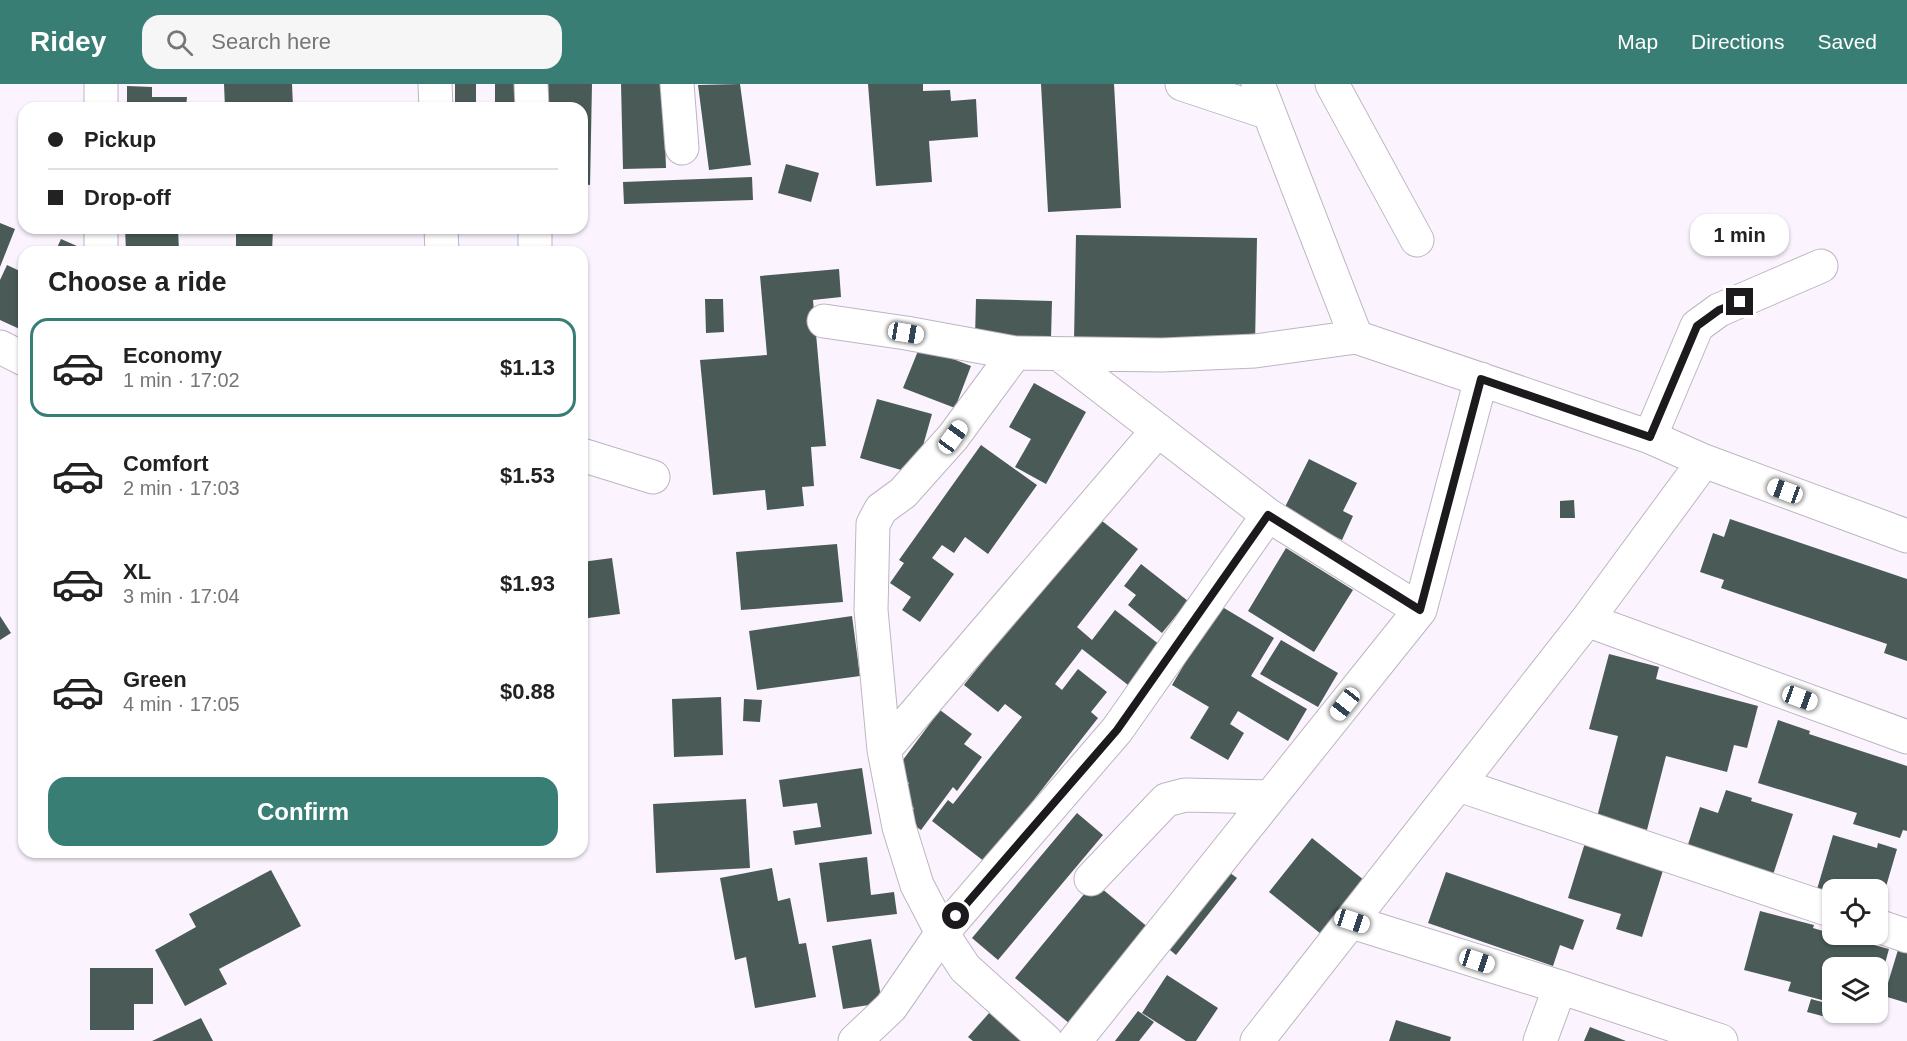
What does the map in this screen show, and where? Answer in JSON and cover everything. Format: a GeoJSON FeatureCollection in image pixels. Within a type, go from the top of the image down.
{"type":"FeatureCollection","features":[{"type":"Feature","properties":{"kind":"street"},"geometry":{"type":"LineString","coordinates":[[101,84],[101,102]]}},
{"type":"Feature","properties":{"kind":"street"},"geometry":{"type":"LineString","coordinates":[[435,84],[436,102]]}},
{"type":"Feature","properties":{"kind":"street"},"geometry":{"type":"LineString","coordinates":[[531,84],[532,102]]}},
{"type":"Feature","properties":{"kind":"street"},"geometry":{"type":"LineString","coordinates":[[677,84],[682,148]]}},
{"type":"Feature","properties":{"kind":"street"},"geometry":{"type":"LineString","coordinates":[[1182,84],[1264,99],[1356,337]]}},
{"type":"Feature","properties":{"kind":"street"},"geometry":{"type":"LineString","coordinates":[[1332,84],[1417,240]]}},
{"type":"Feature","properties":{"kind":"street"},"geometry":{"type":"LineString","coordinates":[[1650,437],[1697,326],[1719,310],[1821,266]]}},
{"type":"Feature","properties":{"kind":"street"},"geometry":{"type":"LineString","coordinates":[[824,321],[1015,353],[1162,355],[1255,351],[1356,337],[1650,437],[1704,461],[1907,536]]}},
{"type":"Feature","properties":{"kind":"street"},"geometry":{"type":"LineString","coordinates":[[0,347],[18,356]]}},
{"type":"Feature","properties":{"kind":"street"},"geometry":{"type":"LineString","coordinates":[[1015,353],[953,437],[903,493],[881,509],[873,524],[871,610],[884,750],[899,827],[917,885],[942,933],[965,968],[1047,1041]]}},
{"type":"Feature","properties":{"kind":"street"},"geometry":{"type":"LineString","coordinates":[[1059,354],[1268,515],[1420,610]]}},
{"type":"Feature","properties":{"kind":"street"},"geometry":{"type":"LineString","coordinates":[[1075,1041],[1420,610],[1481,379]]}},
{"type":"Feature","properties":{"kind":"street"},"geometry":{"type":"LineString","coordinates":[[884,750],[1158,430]]}},
{"type":"Feature","properties":{"kind":"street"},"geometry":{"type":"LineString","coordinates":[[588,457],[653,477]]}},
{"type":"Feature","properties":{"kind":"street"},"geometry":{"type":"LineString","coordinates":[[1257,1041],[1587,620],[1704,461]]}},
{"type":"Feature","properties":{"kind":"street"},"geometry":{"type":"LineString","coordinates":[[855,1041],[891,1007],[942,933],[1117,730],[1268,515]]}},
{"type":"Feature","properties":{"kind":"street"},"geometry":{"type":"LineString","coordinates":[[1587,620],[1907,737]]}},
{"type":"Feature","properties":{"kind":"street"},"geometry":{"type":"LineString","coordinates":[[1459,785],[1822,907]]}},
{"type":"Feature","properties":{"kind":"street"},"geometry":{"type":"LineString","coordinates":[[1091,879],[1166,800],[1185,795],[1270,797]]}},
{"type":"Feature","properties":{"kind":"street"},"geometry":{"type":"LineString","coordinates":[[1352,921],[1721,1041]]}},
{"type":"Feature","properties":{"kind":"street"},"geometry":{"type":"LineString","coordinates":[[1888,929],[1907,936]]}},
{"type":"Feature","properties":{"kind":"street"},"geometry":{"type":"LineString","coordinates":[[1540,1041],[1560,987]]}},
{"type":"Feature","properties":{"kind":"building"},"geometry":{"type":"Polygon","coordinates":[[[224,84],[292,84],[293,102],[225,102],[224,84]]]}},
{"type":"Feature","properties":{"kind":"building"},"geometry":{"type":"Polygon","coordinates":[[[455,84],[476,84],[476,102],[455,102],[455,84]]]}},
{"type":"Feature","properties":{"kind":"building"},"geometry":{"type":"Polygon","coordinates":[[[495,84],[525,84],[524,102],[495,102],[495,84]]]}},
{"type":"Feature","properties":{"kind":"building"},"geometry":{"type":"Polygon","coordinates":[[[546,84],[592,84],[590,185],[588,185],[588,102],[546,102],[546,84]]]}},
{"type":"Feature","properties":{"kind":"building"},"geometry":{"type":"Polygon","coordinates":[[[621,84],[663,84],[666,168],[623,169],[621,84]]]}},
{"type":"Feature","properties":{"kind":"building"},"geometry":{"type":"Polygon","coordinates":[[[740,84],[751,165],[709,170],[698,85],[740,84]]]}},
{"type":"Feature","properties":{"kind":"building"},"geometry":{"type":"Polygon","coordinates":[[[868,84],[923,84],[923,91],[950,90],[951,101],[976,99],[978,137],[929,141],[932,182],[876,186],[868,84]]]}},
{"type":"Feature","properties":{"kind":"building"},"geometry":{"type":"Polygon","coordinates":[[[1041,84],[1114,84],[1121,208],[1048,212],[1041,84]]]}},
{"type":"Feature","properties":{"kind":"building"},"geometry":{"type":"Polygon","coordinates":[[[127,86],[152,87],[152,97],[187,97],[187,102],[127,102],[127,86]]]}},
{"type":"Feature","properties":{"kind":"building"},"geometry":{"type":"Polygon","coordinates":[[[786,164],[819,173],[811,202],[778,193],[786,164]]]}},
{"type":"Feature","properties":{"kind":"building"},"geometry":{"type":"Polygon","coordinates":[[[752,177],[753,200],[624,204],[623,182],[752,177]]]}},
{"type":"Feature","properties":{"kind":"building"},"geometry":{"type":"Polygon","coordinates":[[[0,223],[15,229],[0,267],[0,223]]]}},
{"type":"Feature","properties":{"kind":"building"},"geometry":{"type":"Polygon","coordinates":[[[125,234],[178,234],[179,246],[126,246],[125,234]]]}},
{"type":"Feature","properties":{"kind":"building"},"geometry":{"type":"Polygon","coordinates":[[[236,234],[273,234],[272,246],[236,246],[236,234]]]}},
{"type":"Feature","properties":{"kind":"building"},"geometry":{"type":"Polygon","coordinates":[[[1076,235],[1257,238],[1255,345],[1074,341],[1076,235]]]}},
{"type":"Feature","properties":{"kind":"building"},"geometry":{"type":"Polygon","coordinates":[[[61,239],[77,246],[58,246],[61,239]]]}},
{"type":"Feature","properties":{"kind":"building"},"geometry":{"type":"Polygon","coordinates":[[[7,265],[18,270],[18,328],[0,320],[0,280],[7,265]]]}},
{"type":"Feature","properties":{"kind":"building"},"geometry":{"type":"Polygon","coordinates":[[[839,269],[841,297],[813,300],[826,446],[811,447],[814,486],[802,487],[804,506],[767,510],[765,490],[713,495],[700,360],[767,355],[760,276],[839,269]]]}},
{"type":"Feature","properties":{"kind":"building"},"geometry":{"type":"Polygon","coordinates":[[[705,299],[723,299],[724,332],[706,333],[705,299]]]}},
{"type":"Feature","properties":{"kind":"building"},"geometry":{"type":"Polygon","coordinates":[[[976,299],[1052,301],[1051,338],[975,337],[976,299]]]}},
{"type":"Feature","properties":{"kind":"building"},"geometry":{"type":"Polygon","coordinates":[[[920,346],[971,366],[955,408],[903,388],[920,346]]]}},
{"type":"Feature","properties":{"kind":"building"},"geometry":{"type":"Polygon","coordinates":[[[1034,383],[1086,412],[1046,484],[1015,467],[1031,439],[1009,427],[1034,383]]]}},
{"type":"Feature","properties":{"kind":"building"},"geometry":{"type":"Polygon","coordinates":[[[877,399],[932,414],[915,474],[860,458],[877,399]]]}},
{"type":"Feature","properties":{"kind":"building"},"geometry":{"type":"Polygon","coordinates":[[[981,445],[1037,485],[988,554],[965,537],[954,553],[942,545],[932,558],[954,574],[920,622],[902,610],[911,597],[890,583],[904,563],[899,560],[981,445]]]}},
{"type":"Feature","properties":{"kind":"building"},"geometry":{"type":"Polygon","coordinates":[[[1309,459],[1357,483],[1343,511],[1353,516],[1342,540],[1283,511],[1309,459]]]}},
{"type":"Feature","properties":{"kind":"building"},"geometry":{"type":"Polygon","coordinates":[[[1574,500],[1575,518],[1560,518],[1560,501],[1574,500]]]}},
{"type":"Feature","properties":{"kind":"building"},"geometry":{"type":"Polygon","coordinates":[[[1097,517],[1138,549],[1077,627],[1092,640],[1115,610],[1169,652],[1137,692],[1082,649],[1055,684],[1062,690],[1078,669],[1107,692],[1091,712],[1098,718],[985,862],[932,821],[948,800],[953,804],[1022,717],[1005,704],[998,712],[964,685],[1097,517]]]}},
{"type":"Feature","properties":{"kind":"building"},"geometry":{"type":"Polygon","coordinates":[[[1730,519],[1907,579],[1907,661],[1884,653],[1887,644],[1721,588],[1724,580],[1700,572],[1713,533],[1724,537],[1730,519]]]}},
{"type":"Feature","properties":{"kind":"building"},"geometry":{"type":"Polygon","coordinates":[[[837,544],[843,602],[741,610],[736,552],[837,544]]]}},
{"type":"Feature","properties":{"kind":"building"},"geometry":{"type":"Polygon","coordinates":[[[1286,548],[1353,590],[1314,652],[1248,611],[1286,548]]]}},
{"type":"Feature","properties":{"kind":"building"},"geometry":{"type":"Polygon","coordinates":[[[612,558],[620,614],[588,618],[588,561],[612,558]]]}},
{"type":"Feature","properties":{"kind":"building"},"geometry":{"type":"Polygon","coordinates":[[[1141,564],[1188,601],[1162,633],[1128,605],[1136,595],[1124,586],[1141,564]]]}},
{"type":"Feature","properties":{"kind":"building"},"geometry":{"type":"Polygon","coordinates":[[[1219,605],[1274,638],[1251,676],[1307,709],[1288,741],[1238,711],[1230,724],[1244,733],[1228,760],[1190,738],[1209,707],[1172,685],[1219,605]]]}},
{"type":"Feature","properties":{"kind":"building"},"geometry":{"type":"Polygon","coordinates":[[[0,616],[11,633],[0,640],[0,616]]]}},
{"type":"Feature","properties":{"kind":"building"},"geometry":{"type":"Polygon","coordinates":[[[852,616],[860,676],[757,690],[749,631],[852,616]]]}},
{"type":"Feature","properties":{"kind":"building"},"geometry":{"type":"Polygon","coordinates":[[[1281,640],[1338,673],[1318,707],[1260,674],[1281,640]]]}},
{"type":"Feature","properties":{"kind":"building"},"geometry":{"type":"Polygon","coordinates":[[[1609,654],[1659,667],[1656,679],[1758,706],[1747,748],[1734,745],[1727,772],[1666,756],[1647,830],[1597,817],[1618,736],[1589,729],[1609,654]]]}},
{"type":"Feature","properties":{"kind":"building"},"geometry":{"type":"Polygon","coordinates":[[[721,697],[723,755],[674,757],[672,699],[721,697]]]}},
{"type":"Feature","properties":{"kind":"building"},"geometry":{"type":"Polygon","coordinates":[[[744,699],[762,700],[760,722],[743,721],[744,699]]]}},
{"type":"Feature","properties":{"kind":"building"},"geometry":{"type":"Polygon","coordinates":[[[940,710],[972,734],[964,744],[982,757],[957,791],[953,787],[921,830],[906,820],[914,808],[899,796],[909,783],[894,772],[940,710]]]}},
{"type":"Feature","properties":{"kind":"building"},"geometry":{"type":"Polygon","coordinates":[[[1778,720],[1810,731],[1809,734],[1907,766],[1907,831],[1903,830],[1900,838],[1853,824],[1857,813],[1758,783],[1778,720]]]}},
{"type":"Feature","properties":{"kind":"building"},"geometry":{"type":"Polygon","coordinates":[[[862,768],[872,834],[795,845],[793,831],[821,827],[817,803],[783,807],[779,780],[862,768]]]}},
{"type":"Feature","properties":{"kind":"building"},"geometry":{"type":"Polygon","coordinates":[[[1726,790],[1752,798],[1751,801],[1793,814],[1771,881],[1685,854],[1700,807],[1718,813],[1726,790]]]}},
{"type":"Feature","properties":{"kind":"building"},"geometry":{"type":"Polygon","coordinates":[[[746,799],[750,868],[656,873],[653,804],[746,799]]]}},
{"type":"Feature","properties":{"kind":"building"},"geometry":{"type":"Polygon","coordinates":[[[1077,813],[1103,835],[998,960],[972,938],[1077,813]]]}},
{"type":"Feature","properties":{"kind":"building"},"geometry":{"type":"Polygon","coordinates":[[[1588,833],[1665,864],[1642,937],[1616,929],[1621,914],[1568,898],[1588,833]]]}},
{"type":"Feature","properties":{"kind":"building"},"geometry":{"type":"Polygon","coordinates":[[[1833,835],[1877,848],[1878,843],[1897,849],[1888,880],[1822,879],[1822,898],[1815,896],[1833,835]]]}},
{"type":"Feature","properties":{"kind":"building"},"geometry":{"type":"Polygon","coordinates":[[[1312,838],[1370,885],[1326,938],[1269,892],[1312,838]]]}},
{"type":"Feature","properties":{"kind":"building"},"geometry":{"type":"Polygon","coordinates":[[[867,857],[871,895],[894,892],[897,914],[827,922],[819,863],[867,857]]]}},
{"type":"Feature","properties":{"kind":"building"},"geometry":{"type":"Polygon","coordinates":[[[1218,864],[1237,878],[1176,955],[1158,940],[1218,864]]]}},
{"type":"Feature","properties":{"kind":"building"},"geometry":{"type":"Polygon","coordinates":[[[772,868],[778,901],[790,898],[799,944],[806,943],[816,997],[755,1008],[746,957],[735,960],[720,878],[772,868]]]}},
{"type":"Feature","properties":{"kind":"building"},"geometry":{"type":"Polygon","coordinates":[[[271,870],[301,926],[219,969],[227,984],[185,1006],[155,950],[196,927],[189,914],[271,870]]]}},
{"type":"Feature","properties":{"kind":"building"},"geometry":{"type":"Polygon","coordinates":[[[1446,872],[1584,920],[1573,950],[1560,945],[1553,966],[1428,923],[1446,872]]]}},
{"type":"Feature","properties":{"kind":"building"},"geometry":{"type":"Polygon","coordinates":[[[1094,882],[1150,929],[1070,1024],[1015,978],[1094,882]]]}},
{"type":"Feature","properties":{"kind":"building"},"geometry":{"type":"Polygon","coordinates":[[[1760,911],[1814,925],[1813,928],[1822,931],[1822,945],[1874,945],[1889,949],[1887,957],[1822,957],[1822,1000],[1788,991],[1791,982],[1744,970],[1760,911]]]}},
{"type":"Feature","properties":{"kind":"building"},"geometry":{"type":"Polygon","coordinates":[[[871,939],[882,1003],[843,1009],[832,946],[871,939]]]}},
{"type":"Feature","properties":{"kind":"building"},"geometry":{"type":"Polygon","coordinates":[[[1901,940],[1907,942],[1907,1003],[1888,997],[1888,983],[1901,940]]]}},
{"type":"Feature","properties":{"kind":"building"},"geometry":{"type":"Polygon","coordinates":[[[90,968],[153,968],[153,1004],[134,1004],[134,1030],[90,1030],[90,968]]]}},
{"type":"Feature","properties":{"kind":"building"},"geometry":{"type":"Polygon","coordinates":[[[1167,975],[1218,1008],[1196,1041],[1186,1041],[1142,1013],[1167,975]]]}},
{"type":"Feature","properties":{"kind":"building"},"geometry":{"type":"Polygon","coordinates":[[[1811,999],[1822,1002],[1822,1016],[1807,1012],[1811,999]]]}},
{"type":"Feature","properties":{"kind":"building"},"geometry":{"type":"Polygon","coordinates":[[[997,1004],[1039,1041],[973,1041],[968,1037],[997,1004]]]}},
{"type":"Feature","properties":{"kind":"building"},"geometry":{"type":"Polygon","coordinates":[[[1138,1011],[1154,1022],[1139,1041],[1115,1041],[1138,1011]]]}},
{"type":"Feature","properties":{"kind":"building"},"geometry":{"type":"Polygon","coordinates":[[[201,1018],[213,1041],[152,1041],[201,1018]]]}},
{"type":"Feature","properties":{"kind":"building"},"geometry":{"type":"Polygon","coordinates":[[[1396,1020],[1451,1037],[1450,1041],[1389,1041],[1396,1020]]]}},
{"type":"Feature","properties":{"kind":"building"},"geometry":{"type":"Polygon","coordinates":[[[1590,1027],[1626,1041],[1584,1041],[1590,1027]]]}},
{"type":"Feature","properties":{"kind":"route"},"geometry":{"type":"LineString","coordinates":[[956,916],[1117,730],[1268,515],[1420,610],[1481,379],[1650,437],[1697,326],[1719,310],[1740,302]]}}]}
